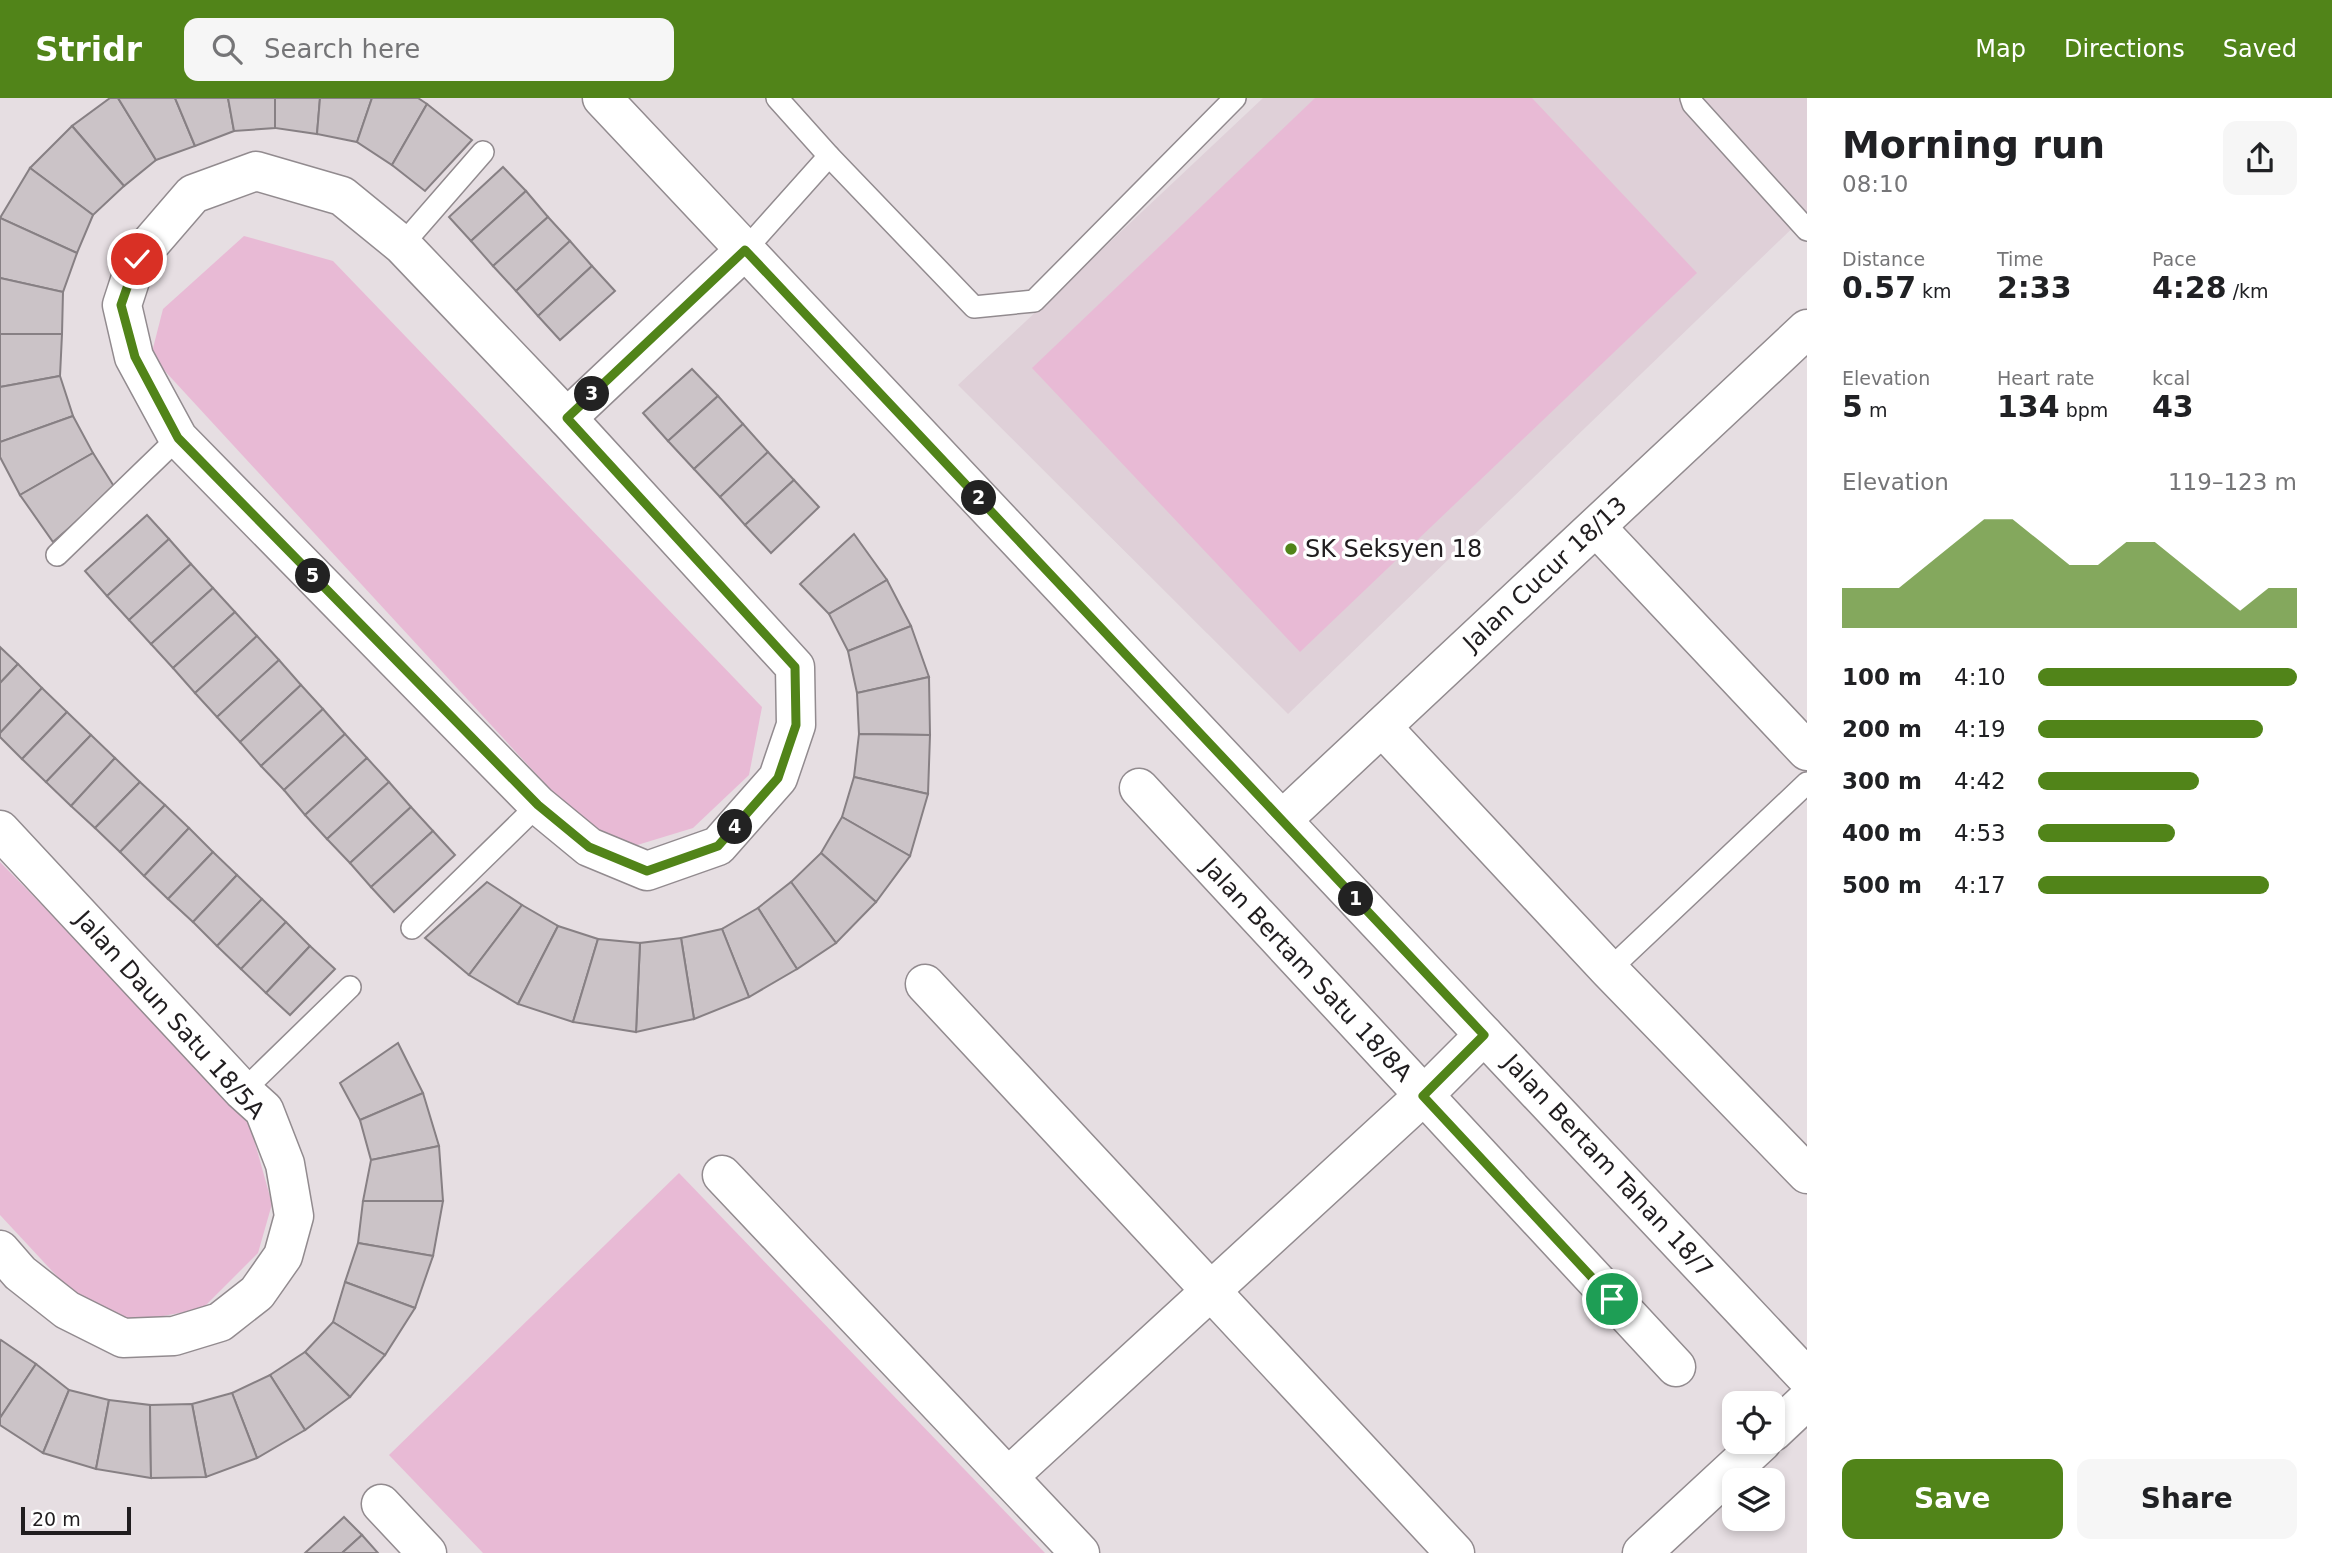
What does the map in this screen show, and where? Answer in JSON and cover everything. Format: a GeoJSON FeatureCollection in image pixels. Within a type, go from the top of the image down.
{"type":"FeatureCollection","features":[{"type":"Feature","properties":{"kind":"street","name":"Jalan Bertam Tahan 18/7"},"geometry":{"type":"LineString","coordinates":[[602,98],[1807,1378]]}},
{"type":"Feature","properties":{"kind":"street"},"geometry":{"type":"LineString","coordinates":[[257,171],[342,195],[402,246],[567,418],[795,667],[796,725],[778,778],[718,846],[647,871],[589,847],[538,805],[178,438],[135,357],[121,305],[137,259],[193,194],[257,171]]}},
{"type":"Feature","properties":{"kind":"street"},"geometry":{"type":"LineString","coordinates":[[567,418],[745,250]]}},
{"type":"Feature","properties":{"kind":"street","name":"Jalan Cucur 18/13"},"geometry":{"type":"LineString","coordinates":[[1282,821],[1806,332]]}},
{"type":"Feature","properties":{"kind":"street"},"geometry":{"type":"LineString","coordinates":[[1596,527],[1807,751]]}},
{"type":"Feature","properties":{"kind":"street"},"geometry":{"type":"LineString","coordinates":[[1382,727],[1609,970],[1807,1174]]}},
{"type":"Feature","properties":{"kind":"street","name":"Jalan Bertam Satu 18/8A"},"geometry":{"type":"LineString","coordinates":[[1139,788],[1675,1367]]}},
{"type":"Feature","properties":{"kind":"street","name":"Jalan Daun Satu 18/5A"},"geometry":{"type":"LineString","coordinates":[[0,830],[243,1091],[264,1110],[285,1164],[294,1216],[283,1256],[257,1293],[220,1322],[174,1336],[123,1338],[67,1310],[20,1273],[0,1250]]}},
{"type":"Feature","properties":{"kind":"street"},"geometry":{"type":"LineString","coordinates":[[925,985],[1455,1553]]}},
{"type":"Feature","properties":{"kind":"street"},"geometry":{"type":"LineString","coordinates":[[1008,1477],[1423,1096],[1484,1035]]}},
{"type":"Feature","properties":{"kind":"street"},"geometry":{"type":"LineString","coordinates":[[722,1175],[1080,1553]]}},
{"type":"Feature","properties":{"kind":"street"},"geometry":{"type":"LineString","coordinates":[[1785,1421],[1807,1400]]}},
{"type":"Feature","properties":{"kind":"street"},"geometry":{"type":"LineString","coordinates":[[1642,1553],[1749,1454]]}},
{"type":"Feature","properties":{"kind":"street"},"geometry":{"type":"LineString","coordinates":[[381,1504],[427,1553]]}},
{"type":"Feature","properties":{"kind":"lane"},"geometry":{"type":"LineString","coordinates":[[777,98],[974,307],[1034,301],[1235,98]]}},
{"type":"Feature","properties":{"kind":"lane"},"geometry":{"type":"LineString","coordinates":[[1691,98],[1693,104],[1807,230]]}},
{"type":"Feature","properties":{"kind":"lane"},"geometry":{"type":"LineString","coordinates":[[402,246],[483,152]]}},
{"type":"Feature","properties":{"kind":"lane"},"geometry":{"type":"LineString","coordinates":[[745,250],[829,156]]}},
{"type":"Feature","properties":{"kind":"lane"},"geometry":{"type":"LineString","coordinates":[[57,555],[178,438]]}},
{"type":"Feature","properties":{"kind":"lane"},"geometry":{"type":"LineString","coordinates":[[1609,970],[1807,783]]}},
{"type":"Feature","properties":{"kind":"lane"},"geometry":{"type":"LineString","coordinates":[[412,928],[538,805]]}},
{"type":"Feature","properties":{"kind":"lane"},"geometry":{"type":"LineString","coordinates":[[243,1091],[350,987]]}},
{"type":"Feature","properties":{"kind":"shaded area","name":"SK Seksyen 18"},"geometry":{"type":"Polygon","coordinates":[[[1263,98],[1807,98],[1807,214],[1288,714],[958,385],[1263,98]]]}},
{"type":"Feature","properties":{"kind":"shaded area","name":"SK Seksyen 18"},"geometry":{"type":"Polygon","coordinates":[[[1315,98],[1532,98],[1697,273],[1300,652],[1032,368],[1315,98]]]}},
{"type":"Feature","properties":{"kind":"shaded area"},"geometry":{"type":"Polygon","coordinates":[[[244,236],[333,261],[762,707],[749,775],[693,828],[634,846],[585,827],[151,356],[163,309],[244,236]]]}},
{"type":"Feature","properties":{"kind":"shaded area"},"geometry":{"type":"Polygon","coordinates":[[[0,862],[247,1114],[272,1204],[258,1253],[202,1309],[129,1322],[80,1301],[0,1215],[0,862]]]}},
{"type":"Feature","properties":{"kind":"shaded area"},"geometry":{"type":"Polygon","coordinates":[[[679,1173],[1045,1553],[483,1553],[389,1455],[679,1173]]]}},
{"type":"Feature","properties":{"kind":"building"},"geometry":{"type":"Polygon","coordinates":[[[110,98],[118,98],[156,160],[124,186],[72,126],[110,98]]]}},
{"type":"Feature","properties":{"kind":"building"},"geometry":{"type":"Polygon","coordinates":[[[118,98],[175,98],[195,146],[156,160],[118,98]]]}},
{"type":"Feature","properties":{"kind":"building"},"geometry":{"type":"Polygon","coordinates":[[[175,98],[228,98],[234,131],[195,146],[175,98]]]}},
{"type":"Feature","properties":{"kind":"building"},"geometry":{"type":"Polygon","coordinates":[[[228,98],[275,98],[275,128],[234,131],[228,98]]]}},
{"type":"Feature","properties":{"kind":"building"},"geometry":{"type":"Polygon","coordinates":[[[275,98],[320,98],[317,134],[275,128],[275,98]]]}},
{"type":"Feature","properties":{"kind":"building"},"geometry":{"type":"Polygon","coordinates":[[[320,98],[372,98],[357,142],[317,134],[320,98]]]}},
{"type":"Feature","properties":{"kind":"building"},"geometry":{"type":"Polygon","coordinates":[[[372,98],[418,98],[427,104],[392,165],[357,142],[372,98]]]}},
{"type":"Feature","properties":{"kind":"building"},"geometry":{"type":"Polygon","coordinates":[[[427,104],[472,140],[425,191],[392,165],[427,104]]]}},
{"type":"Feature","properties":{"kind":"building"},"geometry":{"type":"Polygon","coordinates":[[[72,126],[124,186],[93,215],[30,168],[72,126]]]}},
{"type":"Feature","properties":{"kind":"building"},"geometry":{"type":"Polygon","coordinates":[[[503,167],[526,191],[471,241],[449,217],[503,167]]]}},
{"type":"Feature","properties":{"kind":"building"},"geometry":{"type":"Polygon","coordinates":[[[30,168],[93,215],[77,253],[0,218],[30,168]]]}},
{"type":"Feature","properties":{"kind":"building"},"geometry":{"type":"Polygon","coordinates":[[[526,191],[548,217],[493,266],[471,241],[526,191]]]}},
{"type":"Feature","properties":{"kind":"building"},"geometry":{"type":"Polygon","coordinates":[[[548,217],[570,241],[516,291],[493,266],[548,217]]]}},
{"type":"Feature","properties":{"kind":"building"},"geometry":{"type":"Polygon","coordinates":[[[0,218],[77,253],[63,292],[0,278],[0,218]]]}},
{"type":"Feature","properties":{"kind":"building"},"geometry":{"type":"Polygon","coordinates":[[[570,241],[592,266],[538,316],[516,291],[570,241]]]}},
{"type":"Feature","properties":{"kind":"building"},"geometry":{"type":"Polygon","coordinates":[[[592,266],[615,291],[560,340],[538,316],[592,266]]]}},
{"type":"Feature","properties":{"kind":"building"},"geometry":{"type":"Polygon","coordinates":[[[0,278],[63,292],[62,334],[0,334],[0,278]]]}},
{"type":"Feature","properties":{"kind":"building"},"geometry":{"type":"Polygon","coordinates":[[[0,334],[62,334],[60,376],[0,387],[0,334]]]}},
{"type":"Feature","properties":{"kind":"building"},"geometry":{"type":"Polygon","coordinates":[[[692,369],[718,396],[668,441],[643,413],[692,369]]]}},
{"type":"Feature","properties":{"kind":"building"},"geometry":{"type":"Polygon","coordinates":[[[60,376],[73,416],[0,442],[0,387],[60,376]]]}},
{"type":"Feature","properties":{"kind":"building"},"geometry":{"type":"Polygon","coordinates":[[[718,396],[743,424],[694,469],[668,441],[718,396]]]}},
{"type":"Feature","properties":{"kind":"building"},"geometry":{"type":"Polygon","coordinates":[[[73,416],[93,453],[20,495],[0,457],[0,442],[73,416]]]}},
{"type":"Feature","properties":{"kind":"building"},"geometry":{"type":"Polygon","coordinates":[[[743,424],[768,452],[720,497],[694,469],[743,424]]]}},
{"type":"Feature","properties":{"kind":"building"},"geometry":{"type":"Polygon","coordinates":[[[768,452],[794,480],[745,525],[720,497],[768,452]]]}},
{"type":"Feature","properties":{"kind":"building"},"geometry":{"type":"Polygon","coordinates":[[[93,453],[115,488],[53,542],[20,495],[93,453]]]}},
{"type":"Feature","properties":{"kind":"building"},"geometry":{"type":"Polygon","coordinates":[[[794,480],[819,507],[771,553],[745,525],[794,480]]]}},
{"type":"Feature","properties":{"kind":"building"},"geometry":{"type":"Polygon","coordinates":[[[147,515],[169,539],[107,596],[85,571],[147,515]]]}},
{"type":"Feature","properties":{"kind":"building"},"geometry":{"type":"Polygon","coordinates":[[[854,534],[887,580],[829,614],[800,584],[854,534]]]}},
{"type":"Feature","properties":{"kind":"building"},"geometry":{"type":"Polygon","coordinates":[[[169,539],[191,564],[129,620],[107,596],[169,539]]]}},
{"type":"Feature","properties":{"kind":"building"},"geometry":{"type":"Polygon","coordinates":[[[191,564],[213,588],[151,644],[129,620],[191,564]]]}},
{"type":"Feature","properties":{"kind":"building"},"geometry":{"type":"Polygon","coordinates":[[[887,580],[911,626],[848,651],[829,614],[887,580]]]}},
{"type":"Feature","properties":{"kind":"building"},"geometry":{"type":"Polygon","coordinates":[[[213,588],[235,612],[173,668],[151,644],[213,588]]]}},
{"type":"Feature","properties":{"kind":"building"},"geometry":{"type":"Polygon","coordinates":[[[235,612],[257,636],[195,693],[173,668],[235,612]]]}},
{"type":"Feature","properties":{"kind":"building"},"geometry":{"type":"Polygon","coordinates":[[[911,626],[929,677],[857,693],[848,651],[911,626]]]}},
{"type":"Feature","properties":{"kind":"building"},"geometry":{"type":"Polygon","coordinates":[[[257,636],[279,660],[217,717],[195,693],[257,636]]]}},
{"type":"Feature","properties":{"kind":"building"},"geometry":{"type":"Polygon","coordinates":[[[0,647],[18,664],[0,683],[0,647]]]}},
{"type":"Feature","properties":{"kind":"building"},"geometry":{"type":"Polygon","coordinates":[[[279,660],[301,685],[240,742],[217,717],[279,660]]]}},
{"type":"Feature","properties":{"kind":"building"},"geometry":{"type":"Polygon","coordinates":[[[18,664],[42,688],[0,733],[0,683],[18,664]]]}},
{"type":"Feature","properties":{"kind":"building"},"geometry":{"type":"Polygon","coordinates":[[[929,677],[930,735],[859,734],[857,693],[929,677]]]}},
{"type":"Feature","properties":{"kind":"building"},"geometry":{"type":"Polygon","coordinates":[[[301,685],[323,709],[261,766],[240,742],[301,685]]]}},
{"type":"Feature","properties":{"kind":"building"},"geometry":{"type":"Polygon","coordinates":[[[42,688],[67,712],[22,759],[0,737],[0,733],[42,688]]]}},
{"type":"Feature","properties":{"kind":"building"},"geometry":{"type":"Polygon","coordinates":[[[323,709],[345,734],[284,790],[261,766],[323,709]]]}},
{"type":"Feature","properties":{"kind":"building"},"geometry":{"type":"Polygon","coordinates":[[[67,712],[91,735],[46,782],[22,759],[67,712]]]}},
{"type":"Feature","properties":{"kind":"building"},"geometry":{"type":"Polygon","coordinates":[[[345,734],[367,758],[305,815],[284,790],[345,734]]]}},
{"type":"Feature","properties":{"kind":"building"},"geometry":{"type":"Polygon","coordinates":[[[859,734],[930,735],[928,794],[854,777],[859,734]]]}},
{"type":"Feature","properties":{"kind":"building"},"geometry":{"type":"Polygon","coordinates":[[[91,735],[115,758],[71,806],[46,782],[91,735]]]}},
{"type":"Feature","properties":{"kind":"building"},"geometry":{"type":"Polygon","coordinates":[[[115,758],[140,782],[95,828],[71,806],[115,758]]]}},
{"type":"Feature","properties":{"kind":"building"},"geometry":{"type":"Polygon","coordinates":[[[367,758],[389,782],[327,839],[305,815],[367,758]]]}},
{"type":"Feature","properties":{"kind":"building"},"geometry":{"type":"Polygon","coordinates":[[[854,777],[928,794],[910,856],[842,817],[854,777]]]}},
{"type":"Feature","properties":{"kind":"building"},"geometry":{"type":"Polygon","coordinates":[[[140,782],[165,805],[120,852],[95,828],[140,782]]]}},
{"type":"Feature","properties":{"kind":"building"},"geometry":{"type":"Polygon","coordinates":[[[389,782],[411,807],[350,863],[327,839],[389,782]]]}},
{"type":"Feature","properties":{"kind":"building"},"geometry":{"type":"Polygon","coordinates":[[[165,805],[189,828],[144,876],[120,852],[165,805]]]}},
{"type":"Feature","properties":{"kind":"building"},"geometry":{"type":"Polygon","coordinates":[[[411,807],[433,831],[371,887],[350,863],[411,807]]]}},
{"type":"Feature","properties":{"kind":"building"},"geometry":{"type":"Polygon","coordinates":[[[842,817],[910,856],[876,902],[821,853],[842,817]]]}},
{"type":"Feature","properties":{"kind":"building"},"geometry":{"type":"Polygon","coordinates":[[[189,828],[213,852],[168,899],[144,876],[189,828]]]}},
{"type":"Feature","properties":{"kind":"building"},"geometry":{"type":"Polygon","coordinates":[[[433,831],[455,855],[394,912],[371,887],[433,831]]]}},
{"type":"Feature","properties":{"kind":"building"},"geometry":{"type":"Polygon","coordinates":[[[213,852],[237,875],[193,922],[168,899],[213,852]]]}},
{"type":"Feature","properties":{"kind":"building"},"geometry":{"type":"Polygon","coordinates":[[[821,853],[876,902],[836,943],[791,882],[821,853]]]}},
{"type":"Feature","properties":{"kind":"building"},"geometry":{"type":"Polygon","coordinates":[[[237,875],[262,899],[217,946],[193,922],[237,875]]]}},
{"type":"Feature","properties":{"kind":"building"},"geometry":{"type":"Polygon","coordinates":[[[487,882],[522,905],[469,975],[425,938],[487,882]]]}},
{"type":"Feature","properties":{"kind":"building"},"geometry":{"type":"Polygon","coordinates":[[[791,882],[836,943],[797,969],[758,908],[791,882]]]}},
{"type":"Feature","properties":{"kind":"building"},"geometry":{"type":"Polygon","coordinates":[[[262,899],[286,922],[241,969],[217,946],[262,899]]]}},
{"type":"Feature","properties":{"kind":"building"},"geometry":{"type":"Polygon","coordinates":[[[522,905],[558,926],[518,1004],[469,975],[522,905]]]}},
{"type":"Feature","properties":{"kind":"building"},"geometry":{"type":"Polygon","coordinates":[[[758,908],[797,969],[749,997],[722,929],[758,908]]]}},
{"type":"Feature","properties":{"kind":"building"},"geometry":{"type":"Polygon","coordinates":[[[286,922],[310,946],[266,993],[241,969],[286,922]]]}},
{"type":"Feature","properties":{"kind":"building"},"geometry":{"type":"Polygon","coordinates":[[[558,926],[598,939],[573,1022],[518,1004],[558,926]]]}},
{"type":"Feature","properties":{"kind":"building"},"geometry":{"type":"Polygon","coordinates":[[[722,929],[749,997],[694,1019],[681,938],[722,929]]]}},
{"type":"Feature","properties":{"kind":"building"},"geometry":{"type":"Polygon","coordinates":[[[681,938],[694,1019],[636,1032],[640,943],[681,938]]]}},
{"type":"Feature","properties":{"kind":"building"},"geometry":{"type":"Polygon","coordinates":[[[598,939],[640,943],[636,1032],[573,1022],[598,939]]]}},
{"type":"Feature","properties":{"kind":"building"},"geometry":{"type":"Polygon","coordinates":[[[310,946],[335,969],[290,1015],[266,993],[310,946]]]}},
{"type":"Feature","properties":{"kind":"building"},"geometry":{"type":"Polygon","coordinates":[[[398,1043],[423,1093],[360,1120],[340,1083],[398,1043]]]}},
{"type":"Feature","properties":{"kind":"building"},"geometry":{"type":"Polygon","coordinates":[[[423,1093],[439,1146],[371,1160],[360,1120],[423,1093]]]}},
{"type":"Feature","properties":{"kind":"building"},"geometry":{"type":"Polygon","coordinates":[[[439,1146],[443,1201],[363,1201],[371,1160],[439,1146]]]}},
{"type":"Feature","properties":{"kind":"building"},"geometry":{"type":"Polygon","coordinates":[[[363,1201],[443,1201],[433,1256],[358,1243],[363,1201]]]}},
{"type":"Feature","properties":{"kind":"building"},"geometry":{"type":"Polygon","coordinates":[[[358,1243],[433,1256],[415,1308],[345,1282],[358,1243]]]}},
{"type":"Feature","properties":{"kind":"building"},"geometry":{"type":"Polygon","coordinates":[[[345,1282],[415,1308],[385,1355],[333,1322],[345,1282]]]}},
{"type":"Feature","properties":{"kind":"building"},"geometry":{"type":"Polygon","coordinates":[[[333,1322],[385,1355],[350,1397],[305,1352],[333,1322]]]}},
{"type":"Feature","properties":{"kind":"building"},"geometry":{"type":"Polygon","coordinates":[[[1,1340],[36,1364],[0,1418],[0,1342],[1,1340]]]}},
{"type":"Feature","properties":{"kind":"building"},"geometry":{"type":"Polygon","coordinates":[[[305,1352],[350,1397],[305,1430],[270,1375],[305,1352]]]}},
{"type":"Feature","properties":{"kind":"building"},"geometry":{"type":"Polygon","coordinates":[[[36,1364],[69,1390],[43,1453],[0,1425],[0,1418],[36,1364]]]}},
{"type":"Feature","properties":{"kind":"building"},"geometry":{"type":"Polygon","coordinates":[[[270,1375],[305,1430],[257,1458],[232,1393],[270,1375]]]}},
{"type":"Feature","properties":{"kind":"building"},"geometry":{"type":"Polygon","coordinates":[[[69,1390],[109,1400],[96,1469],[43,1453],[69,1390]]]}},
{"type":"Feature","properties":{"kind":"building"},"geometry":{"type":"Polygon","coordinates":[[[232,1393],[257,1458],[206,1477],[192,1404],[232,1393]]]}},
{"type":"Feature","properties":{"kind":"building"},"geometry":{"type":"Polygon","coordinates":[[[109,1400],[150,1405],[151,1478],[96,1469],[109,1400]]]}},
{"type":"Feature","properties":{"kind":"building"},"geometry":{"type":"Polygon","coordinates":[[[192,1404],[206,1477],[151,1478],[150,1405],[192,1404]]]}},
{"type":"Feature","properties":{"kind":"building"},"geometry":{"type":"Polygon","coordinates":[[[344,1517],[362,1535],[342,1553],[305,1553],[344,1517]]]}},
{"type":"Feature","properties":{"kind":"building"},"geometry":{"type":"Polygon","coordinates":[[[362,1535],[378,1553],[342,1553],[362,1535]]]}},
{"type":"Feature","properties":{"kind":"place","name":"SK Seksyen 18"},"geometry":{"type":"Point","coordinates":[1291,549]}},
{"type":"Feature","properties":{"kind":"route"},"geometry":{"type":"LineString","coordinates":[[137,259],[121,305],[135,357],[178,438],[538,805],[589,847],[647,871],[718,846],[778,778],[796,725],[795,667],[567,418],[745,250],[1484,1035],[1423,1096],[1612,1299]]}}]}
